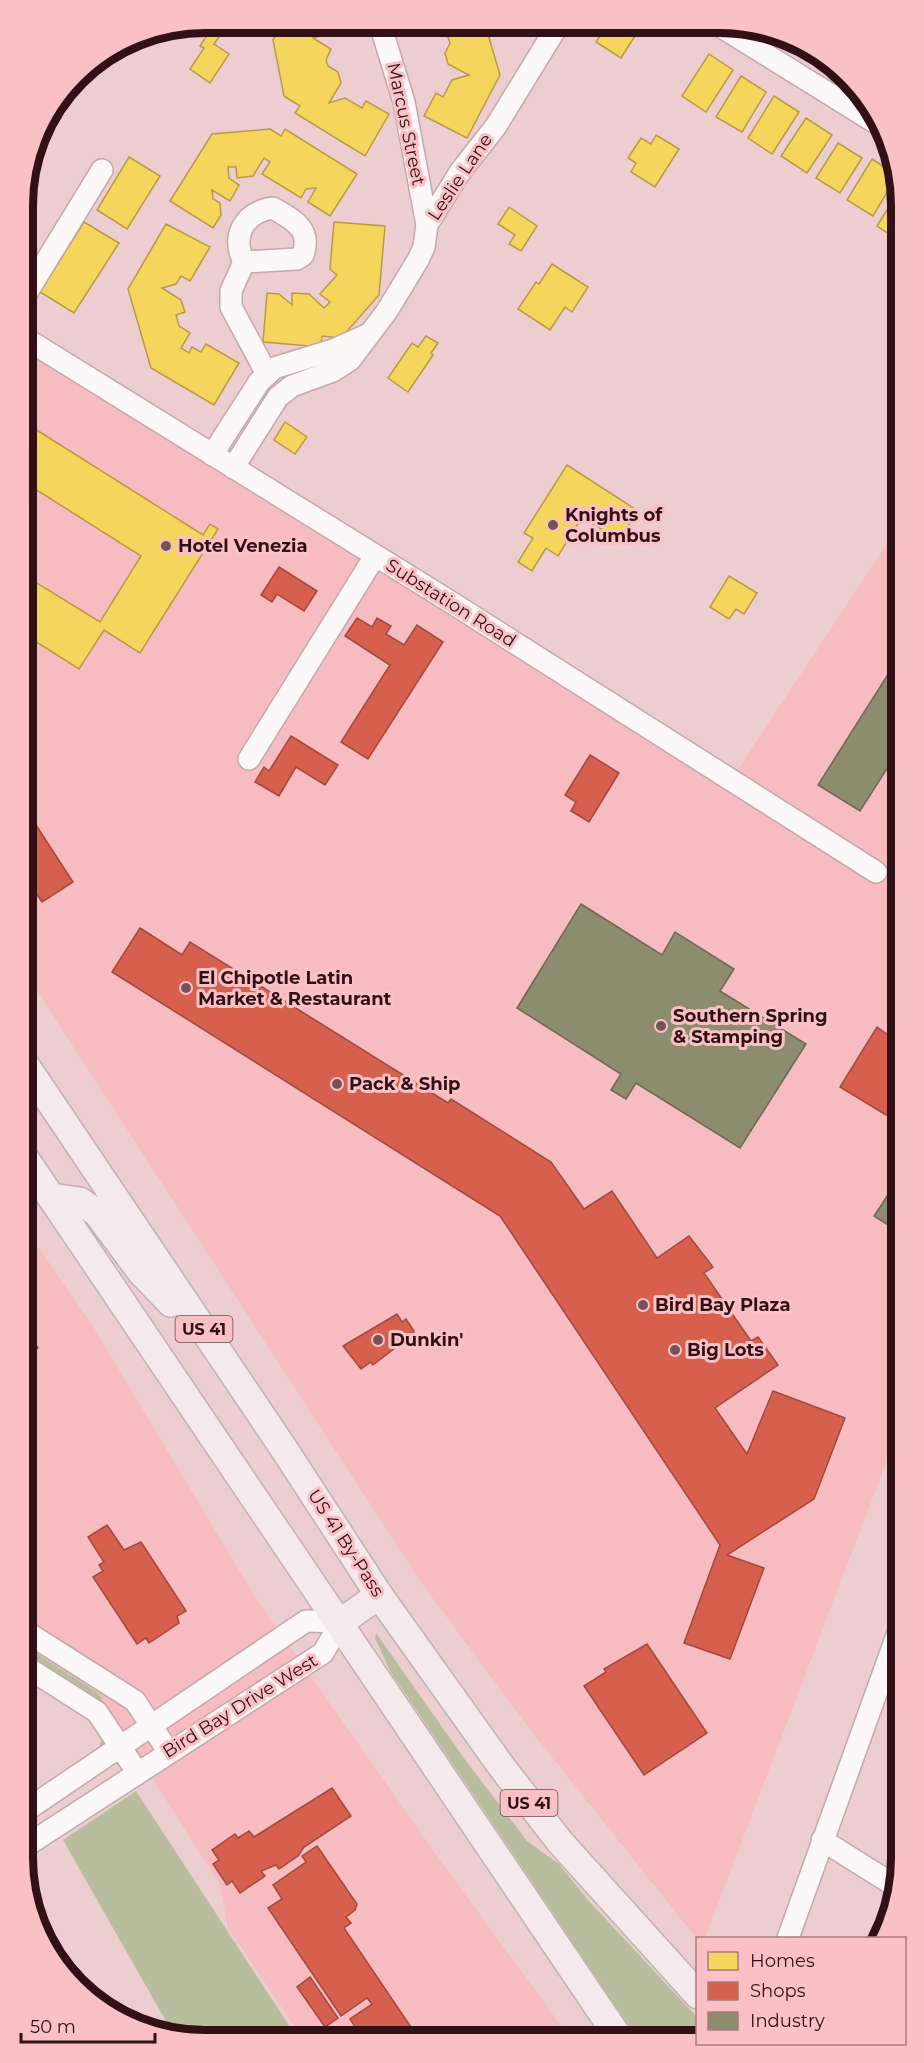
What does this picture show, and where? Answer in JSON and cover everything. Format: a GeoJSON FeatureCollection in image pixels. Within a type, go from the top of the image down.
{"type":"FeatureCollection","features":[{"type":"Feature","properties":{"kind":"main road","name":"US 41 By-Pass"},"geometry":{"type":"LineString","coordinates":[[33,1076],[379,1595],[501,1766],[560,1842],[696,1993]]}},
{"type":"Feature","properties":{"kind":"main road","name":"US 41"},"geometry":{"type":"LineString","coordinates":[[33,1170],[341,1622],[543,1928],[614,2030]]}},
{"type":"Feature","properties":{"kind":"main road"},"geometry":{"type":"LineString","coordinates":[[51,1197],[80,1201],[96,1213],[156,1288],[208,1336]]}},
{"type":"Feature","properties":{"kind":"main road"},"geometry":{"type":"LineString","coordinates":[[341,1622],[379,1595]]}},
{"type":"Feature","properties":{"kind":"street","name":"Marcus Street"},"geometry":{"type":"LineString","coordinates":[[383,33],[404,102],[427,225]]}},
{"type":"Feature","properties":{"kind":"street","name":"Leslie Lane"},"geometry":{"type":"LineString","coordinates":[[233,468],[278,397],[301,382],[341,367],[372,333],[418,260],[424,247],[427,225],[460,172],[496,126],[553,33]]}},
{"type":"Feature","properties":{"kind":"street"},"geometry":{"type":"LineString","coordinates":[[732,34],[866,117]]}},
{"type":"Feature","properties":{"kind":"street"},"geometry":{"type":"LineString","coordinates":[[33,283],[102,170]]}},
{"type":"Feature","properties":{"kind":"street"},"geometry":{"type":"LineString","coordinates":[[244,262],[231,291],[231,307],[267,374]]}},
{"type":"Feature","properties":{"kind":"street"},"geometry":{"type":"LineString","coordinates":[[212,455],[267,374],[282,365],[333,350],[372,333]]}},
{"type":"Feature","properties":{"kind":"street","name":"Substation Road"},"geometry":{"type":"LineString","coordinates":[[33,343],[876,872]]}},
{"type":"Feature","properties":{"kind":"street"},"geometry":{"type":"LineString","coordinates":[[249,759],[375,556]]}},
{"type":"Feature","properties":{"kind":"street","name":"Bird Bay Drive West"},"geometry":{"type":"LineString","coordinates":[[33,1806],[306,1621],[341,1622],[323,1653],[168,1751],[33,1841]]}},
{"type":"Feature","properties":{"kind":"street"},"geometry":{"type":"LineString","coordinates":[[33,1636],[135,1701],[168,1751]]}},
{"type":"Feature","properties":{"kind":"street"},"geometry":{"type":"LineString","coordinates":[[788,1937],[891,1652]]}},
{"type":"Feature","properties":{"kind":"street"},"geometry":{"type":"LineString","coordinates":[[33,1671],[97,1712],[121,1744],[137,1772]]}},
{"type":"Feature","properties":{"kind":"street"},"geometry":{"type":"LineString","coordinates":[[822,1840],[890,1882]]}},
{"type":"Feature","properties":{"kind":"shaded area"},"geometry":{"type":"Polygon","coordinates":[[[33,333],[267,475],[735,774],[891,538],[891,1450],[705,1937],[696,1938],[532,1732],[420,1581],[33,985],[33,333]]]}},
{"type":"Feature","properties":{"kind":"shaded area"},"geometry":{"type":"Polygon","coordinates":[[[33,1239],[94,1328],[255,1597],[440,1860],[564,2030],[297,2030],[228,1928],[220,1885],[98,1693],[33,1651],[33,1239]]]}},
{"type":"Feature","properties":{"kind":"green space"},"geometry":{"type":"Polygon","coordinates":[[[376,1633],[466,1761],[527,1841],[559,1864],[588,1900],[696,2016],[696,2030],[632,2030],[390,1671],[375,1638],[376,1633]]]}},
{"type":"Feature","properties":{"kind":"green space"},"geometry":{"type":"Polygon","coordinates":[[[33,1651],[98,1693],[134,1749],[96,1757],[103,1735],[87,1712],[33,1677],[33,1651]]]}},
{"type":"Feature","properties":{"kind":"green space"},"geometry":{"type":"Polygon","coordinates":[[[136,1791],[292,2030],[193,2030],[169,2026],[63,1840],[136,1791]]]}},
{"type":"Feature","properties":{"kind":"building: Homes"},"geometry":{"type":"Polygon","coordinates":[[[209,33],[213,33],[219,37],[214,44],[229,54],[210,83],[190,69],[204,48],[200,46],[209,33]]]}},
{"type":"Feature","properties":{"kind":"building: Homes"},"geometry":{"type":"Polygon","coordinates":[[[277,33],[328,33],[313,38],[331,49],[326,60],[328,66],[338,72],[341,83],[329,103],[345,98],[362,108],[366,101],[389,114],[365,156],[295,113],[300,106],[284,96],[273,40],[277,33]]]}},
{"type":"Feature","properties":{"kind":"building: Homes"},"geometry":{"type":"Polygon","coordinates":[[[440,33],[488,33],[500,75],[467,138],[424,116],[436,93],[443,97],[452,80],[469,75],[448,64],[445,53],[450,43],[448,37],[440,33]]]}},
{"type":"Feature","properties":{"kind":"building: Homes"},"geometry":{"type":"Polygon","coordinates":[[[602,33],[637,33],[621,58],[596,42],[602,33]]]}},
{"type":"Feature","properties":{"kind":"building: Homes"},"geometry":{"type":"Polygon","coordinates":[[[795,52],[815,62],[833,76],[795,52]]]}},
{"type":"Feature","properties":{"kind":"building: Homes"},"geometry":{"type":"Polygon","coordinates":[[[709,54],[733,70],[706,112],[682,96],[709,54]]]}},
{"type":"Feature","properties":{"kind":"building: Homes"},"geometry":{"type":"Polygon","coordinates":[[[741,76],[766,92],[742,132],[716,117],[741,76]]]}},
{"type":"Feature","properties":{"kind":"building: Homes"},"geometry":{"type":"Polygon","coordinates":[[[774,96],[799,112],[772,154],[748,138],[774,96]]]}},
{"type":"Feature","properties":{"kind":"building: Homes"},"geometry":{"type":"Polygon","coordinates":[[[806,118],[832,135],[807,173],[781,156],[806,118]]]}},
{"type":"Feature","properties":{"kind":"building: Homes"},"geometry":{"type":"Polygon","coordinates":[[[270,129],[281,136],[285,129],[357,174],[330,216],[308,202],[316,188],[306,189],[301,198],[262,174],[270,162],[264,158],[253,176],[237,178],[236,167],[228,167],[229,178],[239,185],[230,201],[212,190],[213,199],[220,203],[221,215],[213,228],[170,201],[212,134],[270,129]]]}},
{"type":"Feature","properties":{"kind":"building: Homes"},"geometry":{"type":"Polygon","coordinates":[[[656,135],[679,149],[655,187],[631,172],[636,163],[628,158],[641,138],[651,144],[656,135]]]}},
{"type":"Feature","properties":{"kind":"building: Homes"},"geometry":{"type":"Polygon","coordinates":[[[838,143],[862,158],[840,193],[816,178],[838,143]]]}},
{"type":"Feature","properties":{"kind":"building: Homes"},"geometry":{"type":"Polygon","coordinates":[[[129,157],[160,176],[127,229],[97,210],[129,157]]]}},
{"type":"Feature","properties":{"kind":"building: Homes"},"geometry":{"type":"Polygon","coordinates":[[[872,159],[887,169],[890,187],[873,216],[847,200],[872,159]]]}},
{"type":"Feature","properties":{"kind":"building: Homes"},"geometry":{"type":"Polygon","coordinates":[[[891,204],[891,235],[877,226],[891,204]]]}},
{"type":"Feature","properties":{"kind":"building: Homes"},"geometry":{"type":"Polygon","coordinates":[[[509,207],[537,226],[521,251],[509,244],[515,235],[498,224],[509,207]]]}},
{"type":"Feature","properties":{"kind":"building: Homes"},"geometry":{"type":"Polygon","coordinates":[[[84,222],[119,243],[74,313],[40,292],[84,222]]]}},
{"type":"Feature","properties":{"kind":"building: Homes"},"geometry":{"type":"Polygon","coordinates":[[[334,222],[385,226],[379,295],[341,338],[322,336],[321,347],[263,342],[267,293],[279,294],[292,305],[292,293],[309,294],[324,308],[330,302],[320,294],[337,275],[330,269],[334,222]]]}},
{"type":"Feature","properties":{"kind":"building: Homes"},"geometry":{"type":"Polygon","coordinates":[[[166,224],[210,247],[190,281],[181,276],[176,284],[162,288],[181,300],[185,312],[176,315],[179,326],[190,333],[181,348],[189,353],[192,347],[201,352],[206,344],[239,363],[214,405],[151,368],[128,289],[166,224]]]}},
{"type":"Feature","properties":{"kind":"building: Homes"},"geometry":{"type":"Polygon","coordinates":[[[552,264],[588,287],[572,312],[565,307],[550,330],[518,309],[536,282],[539,284],[552,264]]]}},
{"type":"Feature","properties":{"kind":"building: Homes"},"geometry":{"type":"Polygon","coordinates":[[[426,336],[438,343],[431,353],[433,355],[408,392],[388,378],[412,343],[418,347],[426,336]]]}},
{"type":"Feature","properties":{"kind":"building: Homes"},"geometry":{"type":"Polygon","coordinates":[[[285,422],[307,437],[295,454],[274,440],[285,422]]]}},
{"type":"Feature","properties":{"kind":"building: Homes","name":"Hotel Venezia"},"geometry":{"type":"Polygon","coordinates":[[[33,428],[203,535],[210,524],[218,529],[140,653],[104,630],[79,669],[33,640],[33,581],[100,622],[141,556],[33,488],[33,428]]]}},
{"type":"Feature","properties":{"kind":"building: Homes","name":"Knights of Columbus"},"geometry":{"type":"Polygon","coordinates":[[[567,465],[638,511],[619,540],[582,517],[558,556],[546,548],[532,571],[518,562],[533,538],[524,533],[567,465]]]}},
{"type":"Feature","properties":{"kind":"building: Homes"},"geometry":{"type":"Polygon","coordinates":[[[729,576],[757,593],[744,614],[736,609],[729,619],[710,607],[729,576]]]}},
{"type":"Feature","properties":{"kind":"building: Shops"},"geometry":{"type":"Polygon","coordinates":[[[279,567],[317,591],[304,611],[277,594],[272,602],[261,595],[279,567]]]}},
{"type":"Feature","properties":{"kind":"building: Shops"},"geometry":{"type":"Polygon","coordinates":[[[357,618],[372,627],[377,618],[391,626],[386,634],[404,645],[417,625],[443,642],[368,759],[341,742],[390,665],[345,636],[357,618]]]}},
{"type":"Feature","properties":{"kind":"building: Shops"},"geometry":{"type":"Polygon","coordinates":[[[291,736],[338,765],[325,785],[296,767],[279,796],[255,782],[264,767],[269,771],[291,736]]]}},
{"type":"Feature","properties":{"kind":"building: Shops"},"geometry":{"type":"Polygon","coordinates":[[[590,755],[619,773],[589,822],[571,811],[576,802],[565,795],[590,755]]]}},
{"type":"Feature","properties":{"kind":"building: Shops"},"geometry":{"type":"Polygon","coordinates":[[[33,820],[73,882],[42,902],[33,889],[33,820]]]}},
{"type":"Feature","properties":{"kind":"building: Shops","name":"Bird Bay Plaza"},"geometry":{"type":"Polygon","coordinates":[[[140,928],[182,955],[190,942],[448,1103],[451,1099],[551,1162],[584,1209],[612,1191],[657,1258],[689,1236],[713,1267],[704,1273],[751,1341],[758,1337],[778,1365],[715,1408],[747,1454],[773,1391],[845,1418],[814,1499],[727,1555],[764,1568],[730,1659],[684,1643],[720,1545],[500,1216],[112,972],[140,928]]]}},
{"type":"Feature","properties":{"kind":"building: Shops"},"geometry":{"type":"Polygon","coordinates":[[[877,1027],[887,1034],[891,1027],[891,1118],[840,1087],[877,1027]]]}},
{"type":"Feature","properties":{"kind":"building: Shops","name":"Dunkin'"},"geometry":{"type":"Polygon","coordinates":[[[397,1314],[402,1322],[406,1319],[414,1331],[412,1335],[373,1365],[371,1362],[361,1369],[343,1346],[397,1314]]]}},
{"type":"Feature","properties":{"kind":"building: Shops"},"geometry":{"type":"Polygon","coordinates":[[[33,1341],[38,1348],[33,1351],[33,1341]]]}},
{"type":"Feature","properties":{"kind":"building: Shops"},"geometry":{"type":"Polygon","coordinates":[[[107,1525],[124,1550],[141,1542],[186,1611],[177,1616],[179,1623],[149,1643],[146,1638],[137,1644],[93,1577],[103,1571],[99,1565],[104,1562],[88,1537],[107,1525]]]}},
{"type":"Feature","properties":{"kind":"building: Shops"},"geometry":{"type":"Polygon","coordinates":[[[647,1644],[707,1733],[644,1775],[584,1686],[606,1672],[604,1669],[647,1644]]]}},
{"type":"Feature","properties":{"kind":"building: Shops"},"geometry":{"type":"Polygon","coordinates":[[[332,1788],[351,1816],[304,1847],[298,1856],[279,1869],[276,1865],[261,1871],[265,1876],[240,1893],[232,1881],[227,1885],[213,1864],[219,1860],[212,1850],[235,1834],[238,1838],[249,1831],[254,1837],[332,1788]]]}},
{"type":"Feature","properties":{"kind":"building: Shops"},"geometry":{"type":"Polygon","coordinates":[[[317,1846],[357,1904],[355,1910],[346,1917],[351,1923],[344,1928],[413,2030],[357,2030],[350,2019],[372,2004],[367,1998],[341,2016],[268,1908],[282,1899],[273,1885],[306,1862],[302,1856],[317,1846]]]}},
{"type":"Feature","properties":{"kind":"building: Shops"},"geometry":{"type":"Polygon","coordinates":[[[310,1977],[338,2018],[325,2027],[297,1987],[310,1977]]]}},
{"type":"Feature","properties":{"kind":"building: Industry"},"geometry":{"type":"Polygon","coordinates":[[[891,669],[891,762],[860,811],[818,785],[891,669]]]}},
{"type":"Feature","properties":{"kind":"building: Industry","name":"Southern Spring & Stamping"},"geometry":{"type":"Polygon","coordinates":[[[581,904],[662,955],[675,932],[734,969],[720,991],[806,1044],[740,1148],[636,1083],[626,1099],[611,1090],[621,1074],[517,1008],[581,904]]]}},
{"type":"Feature","properties":{"kind":"building: Industry"},"geometry":{"type":"Polygon","coordinates":[[[891,1190],[891,1227],[874,1216],[891,1190]]]}},
{"type":"Feature","properties":{"kind":"place","name":"Knights of Columbus"},"geometry":{"type":"Point","coordinates":[553,525]}},
{"type":"Feature","properties":{"kind":"place","name":"Hotel Venezia"},"geometry":{"type":"Point","coordinates":[166,546]}},
{"type":"Feature","properties":{"kind":"place","name":"El Chipotle Latin Market & Restaurant"},"geometry":{"type":"Point","coordinates":[186,988]}},
{"type":"Feature","properties":{"kind":"place","name":"Southern Spring & Stamping"},"geometry":{"type":"Point","coordinates":[661,1026]}},
{"type":"Feature","properties":{"kind":"place","name":"Pack & Ship"},"geometry":{"type":"Point","coordinates":[337,1084]}},
{"type":"Feature","properties":{"kind":"place","name":"Bird Bay Plaza"},"geometry":{"type":"Point","coordinates":[643,1305]}},
{"type":"Feature","properties":{"kind":"place","name":"Dunkin'"},"geometry":{"type":"Point","coordinates":[378,1340]}},
{"type":"Feature","properties":{"kind":"place","name":"Big Lots"},"geometry":{"type":"Point","coordinates":[675,1350]}}]}
